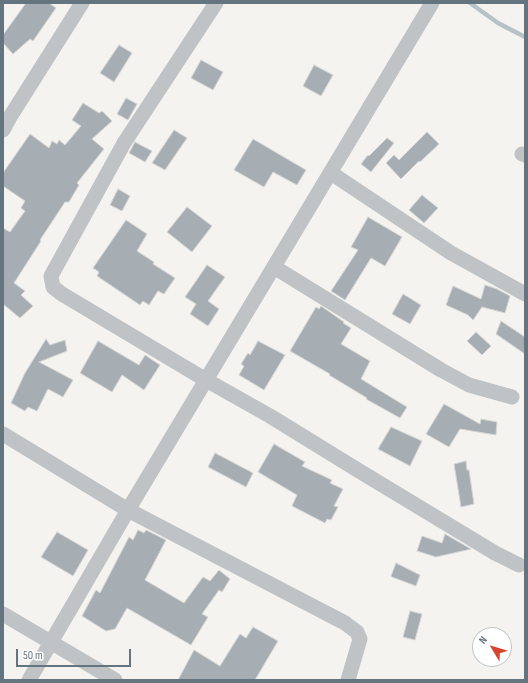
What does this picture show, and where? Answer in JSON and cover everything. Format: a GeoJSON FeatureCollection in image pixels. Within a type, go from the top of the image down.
{"type":"FeatureCollection","features":[{"type":"Feature","properties":{"kind":"street"},"geometry":{"type":"LineString","coordinates":[[3,130],[82,3]]}},
{"type":"Feature","properties":{"kind":"street"},"geometry":{"type":"LineString","coordinates":[[216,3],[124,143],[51,276],[53,287],[62,294],[206,380],[270,416],[495,553],[519,565]]}},
{"type":"Feature","properties":{"kind":"street"},"geometry":{"type":"LineString","coordinates":[[29,680],[128,510],[432,3]]}},
{"type":"Feature","properties":{"kind":"street"},"geometry":{"type":"LineString","coordinates":[[331,173],[451,253],[525,294]]}},
{"type":"Feature","properties":{"kind":"street"},"geometry":{"type":"LineString","coordinates":[[274,267],[441,370],[469,385],[512,397]]}},
{"type":"Feature","properties":{"kind":"street"},"geometry":{"type":"LineString","coordinates":[[3,434],[128,510],[345,623],[357,632],[360,639],[348,680]]}},
{"type":"Feature","properties":{"kind":"street"},"geometry":{"type":"LineString","coordinates":[[3,614],[115,680]]}},
{"type":"Feature","properties":{"kind":"building"},"geometry":{"type":"Polygon","coordinates":[[[26,3],[49,3],[56,8],[33,41],[30,39],[13,54],[3,43],[3,35],[26,3]]]}},
{"type":"Feature","properties":{"kind":"building"},"geometry":{"type":"Polygon","coordinates":[[[119,45],[132,53],[114,82],[100,73],[119,45]]]}},
{"type":"Feature","properties":{"kind":"building"},"geometry":{"type":"Polygon","coordinates":[[[201,60],[223,72],[213,90],[191,78],[201,60]]]}},
{"type":"Feature","properties":{"kind":"building"},"geometry":{"type":"Polygon","coordinates":[[[314,65],[333,75],[321,96],[303,86],[314,65]]]}},
{"type":"Feature","properties":{"kind":"building"},"geometry":{"type":"Polygon","coordinates":[[[126,98],[137,104],[128,120],[117,114],[126,98]]]}},
{"type":"Feature","properties":{"kind":"building"},"geometry":{"type":"Polygon","coordinates":[[[83,103],[99,113],[102,111],[112,121],[92,139],[104,149],[77,183],[79,185],[69,202],[65,202],[14,283],[25,291],[21,295],[33,306],[20,318],[3,304],[3,228],[10,232],[25,211],[21,208],[25,201],[3,186],[3,173],[30,134],[49,148],[52,141],[57,144],[59,140],[65,145],[81,126],[72,120],[83,103]]]}},
{"type":"Feature","properties":{"kind":"building"},"geometry":{"type":"Polygon","coordinates":[[[174,130],[187,138],[165,170],[152,163],[174,130]]]}},
{"type":"Feature","properties":{"kind":"building"},"geometry":{"type":"Polygon","coordinates":[[[427,132],[439,144],[401,179],[386,163],[394,155],[399,160],[427,132]]]}},
{"type":"Feature","properties":{"kind":"building"},"geometry":{"type":"Polygon","coordinates":[[[387,138],[394,143],[371,172],[361,164],[368,155],[369,156],[387,138]]]}},
{"type":"Feature","properties":{"kind":"building"},"geometry":{"type":"Polygon","coordinates":[[[253,139],[306,170],[297,185],[273,172],[264,187],[234,170],[253,139]]]}},
{"type":"Feature","properties":{"kind":"building"},"geometry":{"type":"Polygon","coordinates":[[[135,142],[152,151],[145,162],[129,153],[135,142]]]}},
{"type":"Feature","properties":{"kind":"building"},"geometry":{"type":"Polygon","coordinates":[[[118,189],[130,196],[122,211],[110,205],[118,189]]]}},
{"type":"Feature","properties":{"kind":"building"},"geometry":{"type":"Polygon","coordinates":[[[422,195],[438,208],[424,223],[409,210],[422,195]]]}},
{"type":"Feature","properties":{"kind":"building"},"geometry":{"type":"Polygon","coordinates":[[[187,207],[212,226],[192,252],[167,232],[187,207]]]}},
{"type":"Feature","properties":{"kind":"building"},"geometry":{"type":"Polygon","coordinates":[[[368,217],[402,237],[385,266],[371,258],[345,300],[331,291],[358,250],[351,247],[368,217]]]}},
{"type":"Feature","properties":{"kind":"building"},"geometry":{"type":"Polygon","coordinates":[[[126,220],[147,234],[137,251],[154,262],[153,264],[175,278],[164,294],[158,291],[149,305],[143,301],[140,305],[97,276],[99,272],[93,268],[126,220]]]}},
{"type":"Feature","properties":{"kind":"building"},"geometry":{"type":"Polygon","coordinates":[[[207,265],[225,277],[208,301],[219,309],[208,326],[190,314],[196,304],[185,297],[207,265]]]}},
{"type":"Feature","properties":{"kind":"building"},"geometry":{"type":"Polygon","coordinates":[[[485,285],[510,296],[505,313],[482,307],[473,320],[468,315],[446,305],[453,286],[481,299],[485,285]]]}},
{"type":"Feature","properties":{"kind":"building"},"geometry":{"type":"Polygon","coordinates":[[[403,294],[421,305],[410,324],[392,314],[403,294]]]}},
{"type":"Feature","properties":{"kind":"building"},"geometry":{"type":"Polygon","coordinates":[[[321,306],[351,328],[341,344],[370,361],[361,379],[407,407],[400,418],[366,399],[367,398],[329,375],[330,374],[290,351],[316,307],[319,309],[321,306]]]}},
{"type":"Feature","properties":{"kind":"building"},"geometry":{"type":"Polygon","coordinates":[[[501,321],[525,337],[525,354],[496,334],[501,321]]]}},
{"type":"Feature","properties":{"kind":"building"},"geometry":{"type":"Polygon","coordinates":[[[476,332],[491,346],[482,355],[467,341],[476,332]]]}},
{"type":"Feature","properties":{"kind":"building"},"geometry":{"type":"Polygon","coordinates":[[[46,339],[50,345],[65,340],[67,351],[39,362],[73,380],[63,397],[48,389],[37,411],[28,407],[25,411],[11,403],[25,373],[46,339]]]}},
{"type":"Feature","properties":{"kind":"building"},"geometry":{"type":"Polygon","coordinates":[[[98,341],[139,365],[145,355],[160,365],[144,390],[122,375],[112,392],[80,373],[98,341]]]}},
{"type":"Feature","properties":{"kind":"building"},"geometry":{"type":"Polygon","coordinates":[[[258,341],[285,355],[264,390],[239,375],[244,366],[241,364],[248,353],[250,355],[258,341]]]}},
{"type":"Feature","properties":{"kind":"building"},"geometry":{"type":"Polygon","coordinates":[[[444,404],[480,424],[481,419],[497,422],[496,435],[460,429],[449,447],[426,434],[444,404]]]}},
{"type":"Feature","properties":{"kind":"building"},"geometry":{"type":"Polygon","coordinates":[[[391,427],[422,441],[410,466],[378,449],[391,427]]]}},
{"type":"Feature","properties":{"kind":"building"},"geometry":{"type":"Polygon","coordinates":[[[274,444],[305,462],[302,466],[332,480],[330,483],[343,489],[334,506],[338,507],[331,520],[327,519],[325,523],[292,506],[297,495],[258,472],[274,444]]]}},
{"type":"Feature","properties":{"kind":"building"},"geometry":{"type":"Polygon","coordinates":[[[215,453],[253,473],[246,487],[208,467],[215,453]]]}},
{"type":"Feature","properties":{"kind":"building"},"geometry":{"type":"Polygon","coordinates":[[[466,461],[467,470],[469,470],[474,504],[461,507],[454,464],[466,461]]]}},
{"type":"Feature","properties":{"kind":"building"},"geometry":{"type":"Polygon","coordinates":[[[138,530],[144,533],[146,530],[166,540],[145,580],[184,603],[203,577],[210,581],[219,570],[230,579],[222,592],[219,590],[202,614],[208,617],[191,645],[127,608],[115,629],[106,631],[82,616],[96,590],[100,593],[129,537],[133,540],[138,530]]]}},
{"type":"Feature","properties":{"kind":"building"},"geometry":{"type":"Polygon","coordinates":[[[57,532],[88,550],[73,576],[41,557],[57,532]]]}},
{"type":"Feature","properties":{"kind":"building"},"geometry":{"type":"Polygon","coordinates":[[[445,534],[471,549],[436,557],[417,551],[422,536],[442,543],[445,534]]]}},
{"type":"Feature","properties":{"kind":"building"},"geometry":{"type":"Polygon","coordinates":[[[396,563],[420,575],[416,586],[391,576],[396,563]]]}},
{"type":"Feature","properties":{"kind":"building"},"geometry":{"type":"Polygon","coordinates":[[[410,611],[422,614],[415,640],[403,637],[410,611]]]}},
{"type":"Feature","properties":{"kind":"building"},"geometry":{"type":"Polygon","coordinates":[[[253,627],[278,641],[255,680],[178,680],[194,650],[220,666],[240,634],[246,638],[253,627]]]}},
{"type":"Feature","properties":{"kind":"waterway"},"geometry":{"type":"LineString","coordinates":[[470,3],[498,23],[525,37]]}}]}
